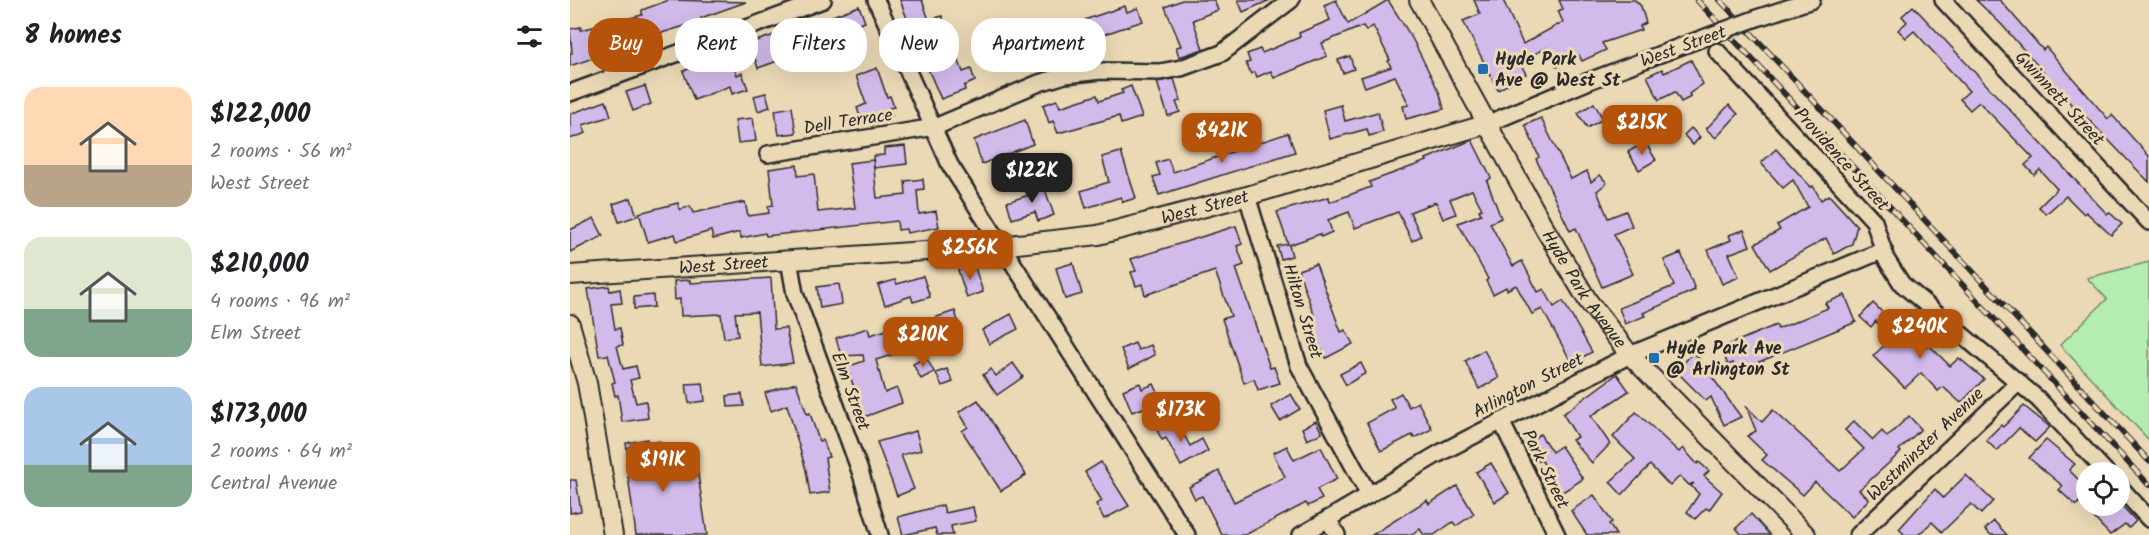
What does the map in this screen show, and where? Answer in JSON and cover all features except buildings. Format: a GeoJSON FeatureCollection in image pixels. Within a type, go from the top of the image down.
{"type":"FeatureCollection","features":[{"type":"Feature","properties":{"kind":"main road","name":"Hyde Park Avenue"},"geometry":{"type":"LineString","coordinates":[[1419,0],[1588,301],[1630,355],[1806,535]]}},
{"type":"Feature","properties":{"kind":"main road","name":"West Street"},"geometry":{"type":"LineString","coordinates":[[570,274],[999,246],[1098,235],[1247,196],[1487,124]]}},
{"type":"Feature","properties":{"kind":"main road"},"geometry":{"type":"LineString","coordinates":[[570,324],[587,383],[613,535]]}},
{"type":"Feature","properties":{"kind":"street"},"geometry":{"type":"LineString","coordinates":[[570,93],[823,0]]}},
{"type":"Feature","properties":{"kind":"street"},"geometry":{"type":"LineString","coordinates":[[876,0],[935,127],[950,165],[999,246],[1186,535]]}},
{"type":"Feature","properties":{"kind":"street","name":"Dell Terrace"},"geometry":{"type":"LineString","coordinates":[[768,153],[935,127],[1039,83],[1065,75],[1101,71],[1160,72],[1211,58],[1233,45],[1266,17],[1291,0]]}},
{"type":"Feature","properties":{"kind":"street","name":"West Street"},"geometry":{"type":"LineString","coordinates":[[1487,124],[1589,81],[1757,18],[1812,0]]}},
{"type":"Feature","properties":{"kind":"street","name":"Gwinnett Street"},"geometry":{"type":"LineString","coordinates":[[1943,0],[2149,222]]}},
{"type":"Feature","properties":{"kind":"street","name":"Providence Street"},"geometry":{"type":"LineString","coordinates":[[1717,51],[1869,215],[1877,226],[1890,268],[1902,284],[2019,382],[2051,412],[2097,462]]}},
{"type":"Feature","properties":{"kind":"street","name":"Hilton Street"},"geometry":{"type":"LineString","coordinates":[[1247,196],[1299,366],[1369,495]]}},
{"type":"Feature","properties":{"kind":"street","name":"Arlington Street"},"geometry":{"type":"LineString","coordinates":[[1301,535],[1501,421],[1630,355],[1884,250]]}},
{"type":"Feature","properties":{"kind":"street","name":"Elm Street"},"geometry":{"type":"LineString","coordinates":[[789,260],[793,286],[860,471],[880,535]]}},
{"type":"Feature","properties":{"kind":"street","name":"Westminster Avenue"},"geometry":{"type":"LineString","coordinates":[[1858,535],[2019,382]]}},
{"type":"Feature","properties":{"kind":"street","name":"Park Street"},"geometry":{"type":"LineString","coordinates":[[1501,421],[1557,535]]}},
{"type":"Feature","properties":{"kind":"street"},"geometry":{"type":"LineString","coordinates":[[2130,498],[2149,519]]}},
{"type":"Feature","properties":{"kind":"street"},"geometry":{"type":"LineString","coordinates":[[1328,519],[1337,535]]}},
{"type":"Feature","properties":{"kind":"green space"},"geometry":{"type":"Polygon","coordinates":[[[2149,262],[2149,440],[2060,345],[2107,299],[2087,278],[2149,262]]]}},
{"type":"Feature","properties":{"kind":"railway"},"geometry":{"type":"LineString","coordinates":[[1697,0],[2149,485]]}},
{"type":"Feature","properties":{"kind":"railway"},"geometry":{"type":"LineString","coordinates":[[1720,0],[2149,461]]}},
{"type":"Feature","properties":{"kind":"place","name":"Hyde Park Ave @ West St"},"geometry":{"type":"Point","coordinates":[1483,69]}},
{"type":"Feature","properties":{"kind":"place","name":"Hyde Park Ave @ Arlington St"},"geometry":{"type":"Point","coordinates":[1654,358]}}]}
